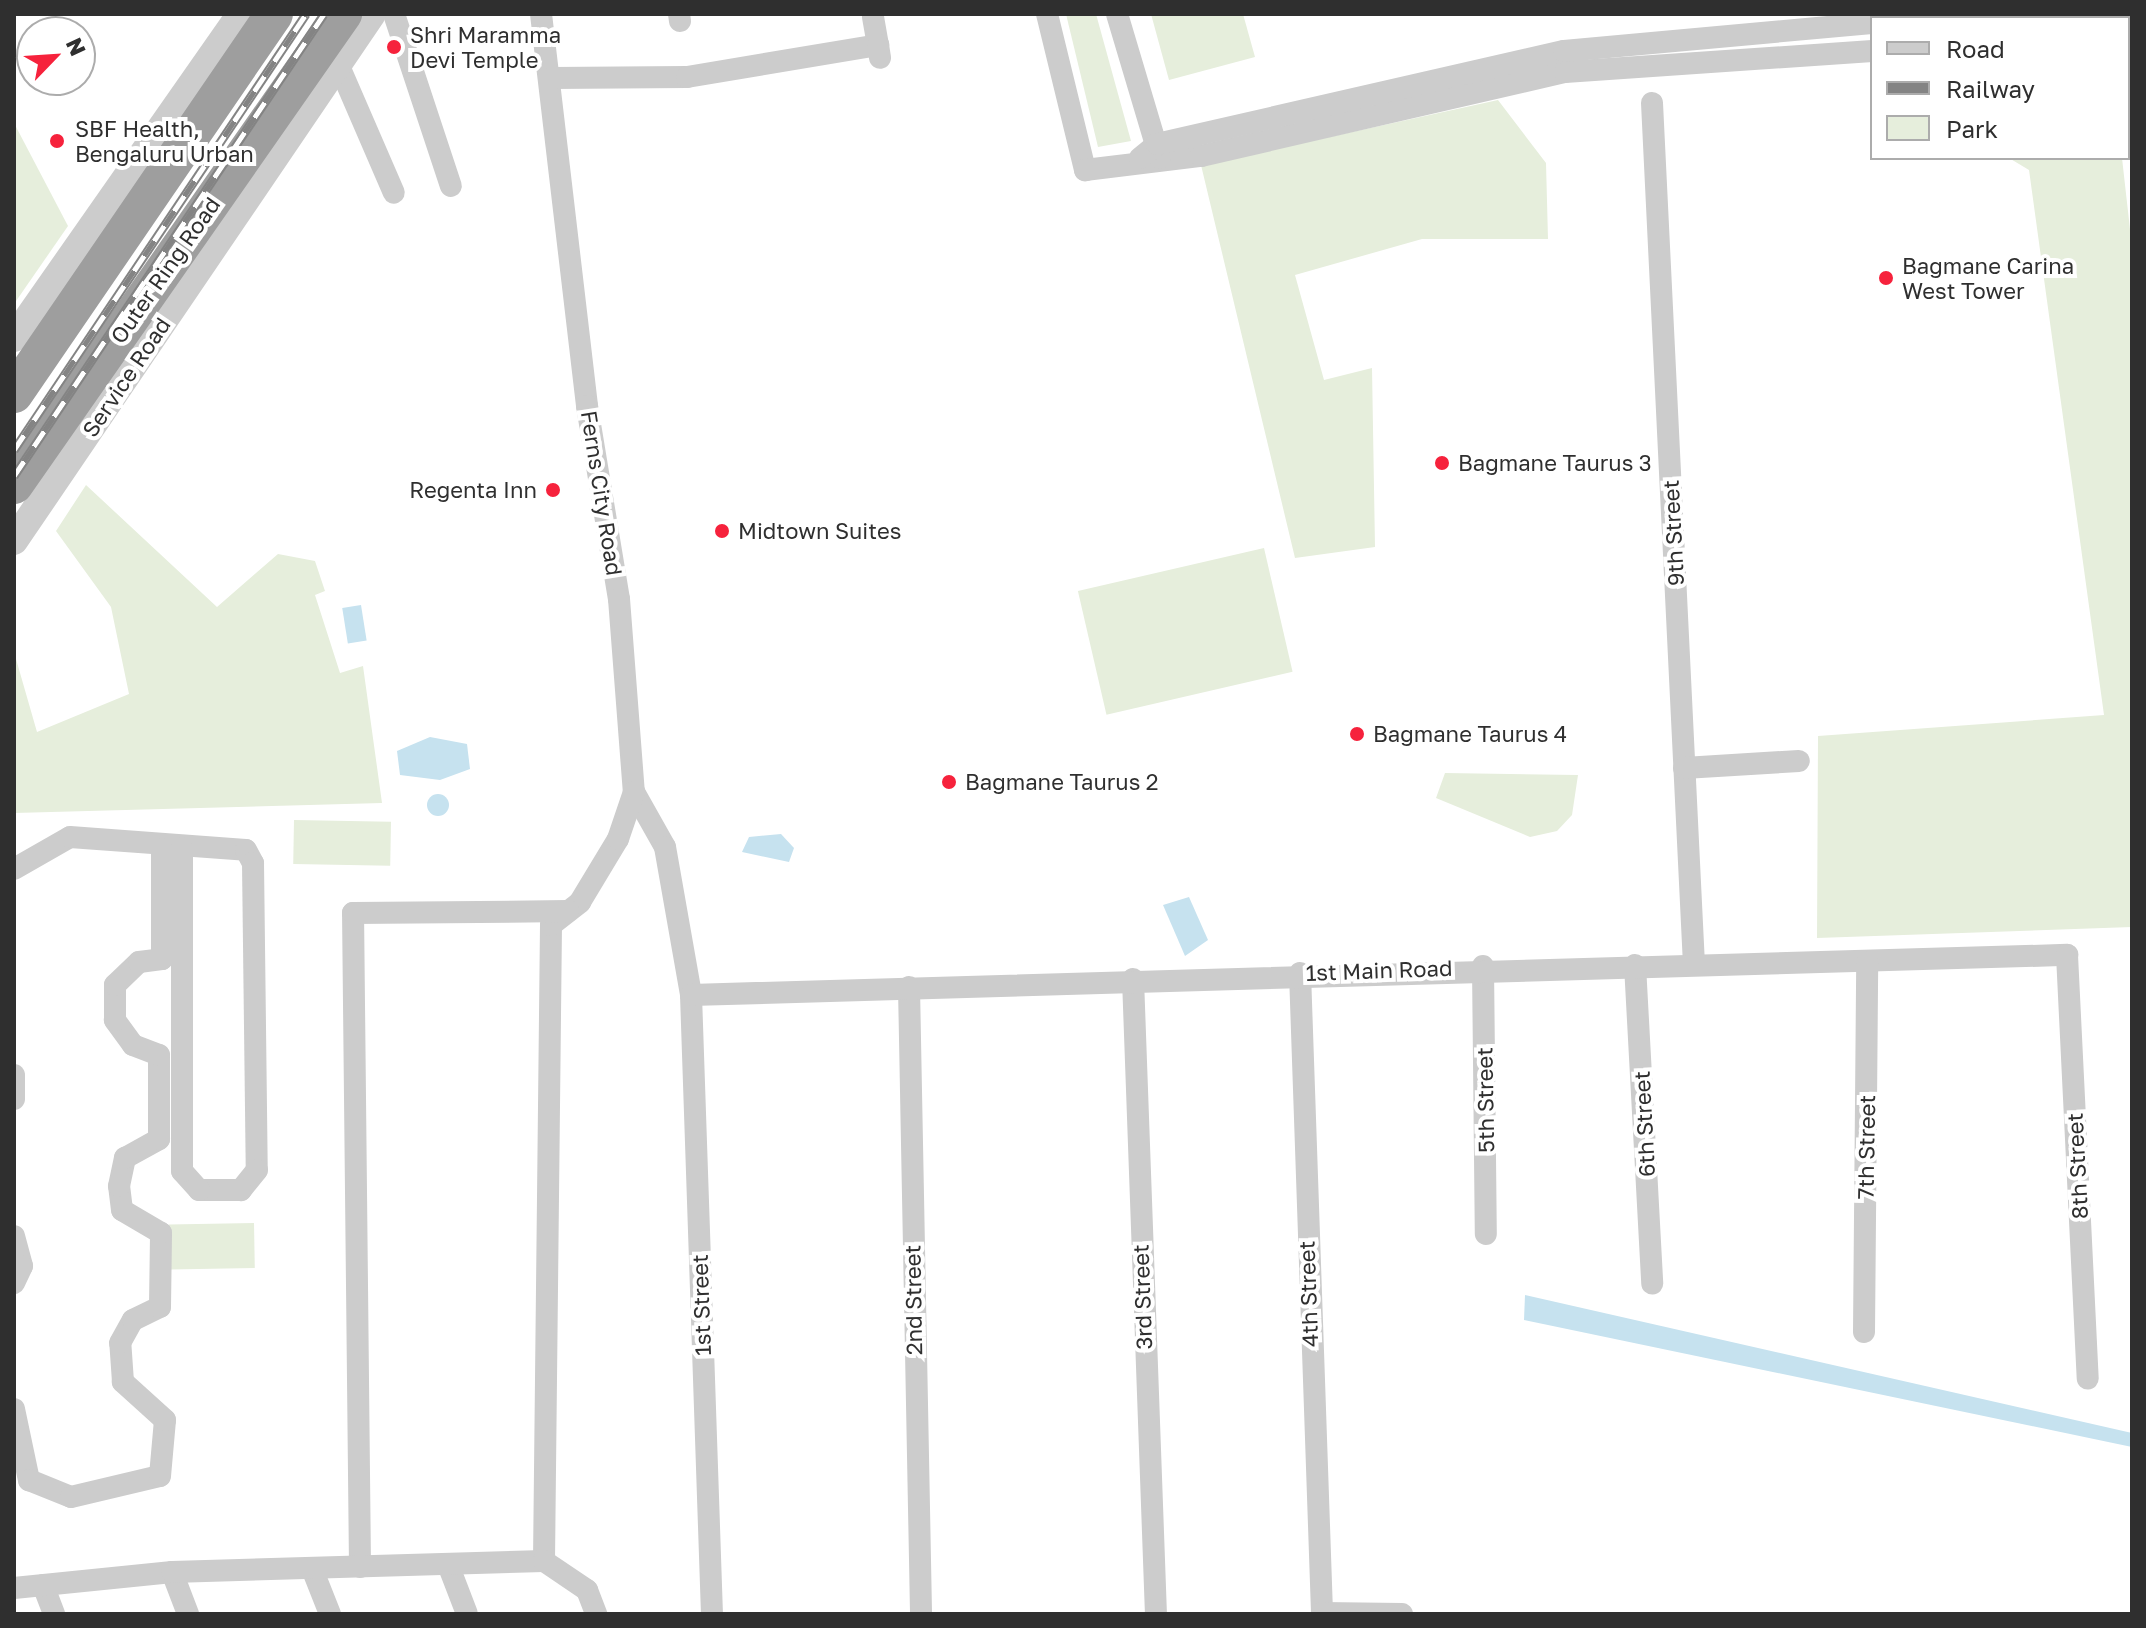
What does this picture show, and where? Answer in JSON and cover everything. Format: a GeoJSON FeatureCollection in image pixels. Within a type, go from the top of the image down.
{"type":"FeatureCollection","features":[{"type":"Feature","properties":{"kind":"highway"},"geometry":{"type":"LineString","coordinates":[[14,394],[274,14]]}},
{"type":"Feature","properties":{"kind":"highway","name":"Outer Ring Road"},"geometry":{"type":"LineString","coordinates":[[14,485],[343,14]]}},
{"type":"Feature","properties":{"kind":"street"},"geometry":{"type":"LineString","coordinates":[[14,338],[241,14]]}},
{"type":"Feature","properties":{"kind":"street","name":"Service Road"},"geometry":{"type":"LineString","coordinates":[[14,541],[372,14]]}},
{"type":"Feature","properties":{"kind":"street"},"geometry":{"type":"LineString","coordinates":[[394,14],[451,186]]}},
{"type":"Feature","properties":{"kind":"street","name":"Ferns City Road"},"geometry":{"type":"LineString","coordinates":[[541,14],[552,78],[587,406],[631,699],[634,792],[665,847],[685,964]]}},
{"type":"Feature","properties":{"kind":"street"},"geometry":{"type":"LineString","coordinates":[[1047,14],[1085,170],[1565,72],[1870,51]]}},
{"type":"Feature","properties":{"kind":"street"},"geometry":{"type":"LineString","coordinates":[[1117,14],[1153,155]]}},
{"type":"Feature","properties":{"kind":"street"},"geometry":{"type":"LineString","coordinates":[[552,78],[687,77],[879,52],[873,17]]}},
{"type":"Feature","properties":{"kind":"street"},"geometry":{"type":"LineString","coordinates":[[1153,155],[1564,51],[1870,23]]}},
{"type":"Feature","properties":{"kind":"street"},"geometry":{"type":"LineString","coordinates":[[339,66],[394,193]]}},
{"type":"Feature","properties":{"kind":"street","name":"9th Street"},"geometry":{"type":"LineString","coordinates":[[1652,103],[1694,964]]}},
{"type":"Feature","properties":{"kind":"street"},"geometry":{"type":"LineString","coordinates":[[1684,768],[1799,761]]}},
{"type":"Feature","properties":{"kind":"street"},"geometry":{"type":"LineString","coordinates":[[544,1561],[551,925],[568,911],[618,839],[634,792]]}},
{"type":"Feature","properties":{"kind":"street"},"geometry":{"type":"LineString","coordinates":[[14,869],[70,837],[172,848],[236,845],[253,863],[254,1181],[241,1190],[189,1185],[182,1096],[172,848]]}},
{"type":"Feature","properties":{"kind":"street"},"geometry":{"type":"LineString","coordinates":[[14,1409],[29,1480],[71,1497],[160,1476],[165,1420],[123,1382],[120,1343],[133,1320],[160,1307],[161,1233],[122,1210],[119,1186],[125,1158],[159,1139],[159,1055],[133,1045],[115,1020],[115,985],[139,962],[162,959],[172,848]]}},
{"type":"Feature","properties":{"kind":"street"},"geometry":{"type":"LineString","coordinates":[[360,1567],[353,913],[568,911]]}},
{"type":"Feature","properties":{"kind":"street","name":"1st Main Road"},"geometry":{"type":"LineString","coordinates":[[691,995],[1483,966],[1867,962],[2067,955]]}},
{"type":"Feature","properties":{"kind":"street","name":"8th Street"},"geometry":{"type":"LineString","coordinates":[[2067,955],[2088,1378]]}},
{"type":"Feature","properties":{"kind":"street","name":"7th Street"},"geometry":{"type":"LineString","coordinates":[[1864,1332],[1867,962]]}},
{"type":"Feature","properties":{"kind":"street","name":"1st Street"},"geometry":{"type":"LineString","coordinates":[[685,964],[691,995],[712,1614]]}},
{"type":"Feature","properties":{"kind":"street","name":"6th Street"},"geometry":{"type":"LineString","coordinates":[[1635,965],[1652,1284]]}},
{"type":"Feature","properties":{"kind":"street","name":"5th Street"},"geometry":{"type":"LineString","coordinates":[[1483,966],[1486,1234]]}},
{"type":"Feature","properties":{"kind":"street","name":"4th Street"},"geometry":{"type":"LineString","coordinates":[[1300,973],[1322,1613]]}},
{"type":"Feature","properties":{"kind":"street","name":"3rd Street"},"geometry":{"type":"LineString","coordinates":[[1133,979],[1156,1614]]}},
{"type":"Feature","properties":{"kind":"street","name":"2nd Street"},"geometry":{"type":"LineString","coordinates":[[909,987],[921,1614]]}},
{"type":"Feature","properties":{"kind":"street"},"geometry":{"type":"LineString","coordinates":[[14,1075],[14,1099]]}},
{"type":"Feature","properties":{"kind":"street"},"geometry":{"type":"LineString","coordinates":[[159,1098],[182,1096]]}},
{"type":"Feature","properties":{"kind":"street"},"geometry":{"type":"LineString","coordinates":[[14,1236],[22,1266],[14,1283]]}},
{"type":"Feature","properties":{"kind":"street"},"geometry":{"type":"LineString","coordinates":[[14,1588],[172,1572],[449,1567],[544,1561],[587,1590],[596,1614]]}},
{"type":"Feature","properties":{"kind":"street"},"geometry":{"type":"LineString","coordinates":[[449,1567],[467,1614]]}},
{"type":"Feature","properties":{"kind":"street"},"geometry":{"type":"LineString","coordinates":[[313,1571],[330,1614]]}},
{"type":"Feature","properties":{"kind":"street"},"geometry":{"type":"LineString","coordinates":[[172,1572],[188,1614]]}},
{"type":"Feature","properties":{"kind":"street"},"geometry":{"type":"LineString","coordinates":[[43,1585],[54,1614]]}},
{"type":"Feature","properties":{"kind":"street"},"geometry":{"type":"LineString","coordinates":[[1322,1613],[1402,1614]]}},
{"type":"Feature","properties":{"kind":"green space"},"geometry":{"type":"Polygon","coordinates":[[[1066,14],[1096,14],[1131,141],[1098,147],[1066,14]]]}},
{"type":"Feature","properties":{"kind":"green space"},"geometry":{"type":"Polygon","coordinates":[[[1151,14],[1243,14],[1255,57],[1169,80],[1151,14]]]}},
{"type":"Feature","properties":{"kind":"green space"},"geometry":{"type":"Polygon","coordinates":[[[1498,100],[1546,163],[1548,239],[1422,239],[1295,275],[1324,380],[1372,368],[1375,547],[1295,558],[1201,165],[1498,100]]]}},
{"type":"Feature","properties":{"kind":"green space"},"geometry":{"type":"Polygon","coordinates":[[[14,123],[68,226],[14,304],[14,123]]]}},
{"type":"Feature","properties":{"kind":"green space"},"geometry":{"type":"Polygon","coordinates":[[[2012,160],[2122,160],[2132,247],[2132,927],[1817,938],[1818,736],[2104,715],[2029,170],[2012,160]]]}},
{"type":"Feature","properties":{"kind":"green space"},"geometry":{"type":"Polygon","coordinates":[[[86,485],[217,607],[278,554],[315,561],[325,591],[315,595],[340,673],[363,666],[382,803],[14,813],[14,652],[37,732],[129,694],[111,607],[56,531],[86,485]]]}},
{"type":"Feature","properties":{"kind":"green space"},"geometry":{"type":"Polygon","coordinates":[[[1264,548],[1293,672],[1106,715],[1078,591],[1264,548]]]}},
{"type":"Feature","properties":{"kind":"green space"},"geometry":{"type":"Polygon","coordinates":[[[1445,773],[1578,775],[1572,815],[1557,831],[1530,837],[1436,798],[1445,773]]]}},
{"type":"Feature","properties":{"kind":"green space"},"geometry":{"type":"Polygon","coordinates":[[[294,820],[391,822],[390,866],[293,864],[294,820]]]}},
{"type":"Feature","properties":{"kind":"green space"},"geometry":{"type":"Polygon","coordinates":[[[254,1223],[255,1268],[170,1269],[169,1224],[254,1223]]]}},
{"type":"Feature","properties":{"kind":"water"},"geometry":{"type":"Polygon","coordinates":[[[361,605],[367,641],[348,644],[342,608],[361,605]]]}},
{"type":"Feature","properties":{"kind":"water"},"geometry":{"type":"Polygon","coordinates":[[[430,737],[467,744],[470,769],[440,780],[400,775],[397,751],[430,737]]]}},
{"type":"Feature","properties":{"kind":"water"},"geometry":{"type":"Polygon","coordinates":[[[438,794],[446,797],[449,805],[446,813],[438,816],[430,813],[427,805],[430,797],[438,794]]]}},
{"type":"Feature","properties":{"kind":"water"},"geometry":{"type":"Polygon","coordinates":[[[781,834],[794,848],[789,862],[742,852],[749,837],[781,834]]]}},
{"type":"Feature","properties":{"kind":"water"},"geometry":{"type":"Polygon","coordinates":[[[1189,897],[1208,940],[1185,956],[1163,905],[1189,897]]]}},
{"type":"Feature","properties":{"kind":"water"},"geometry":{"type":"Polygon","coordinates":[[[1525,1295],[2132,1433],[2132,1447],[1524,1320],[1525,1295]]]}},
{"type":"Feature","properties":{"kind":"railway"},"geometry":{"type":"LineString","coordinates":[[14,450],[306,14]]}},
{"type":"Feature","properties":{"kind":"railway"},"geometry":{"type":"LineString","coordinates":[[14,476],[324,14]]}},
{"type":"Feature","properties":{"kind":"place","name":"Shri Maramma Devi Temple"},"geometry":{"type":"Point","coordinates":[394,47]}},
{"type":"Feature","properties":{"kind":"place","name":"SBF Health, Bengaluru Urban"},"geometry":{"type":"Point","coordinates":[57,141]}},
{"type":"Feature","properties":{"kind":"place","name":"Bagmane Carina West Tower"},"geometry":{"type":"Point","coordinates":[1886,278]}},
{"type":"Feature","properties":{"kind":"place","name":"Bagmane Taurus 3"},"geometry":{"type":"Point","coordinates":[1442,463]}},
{"type":"Feature","properties":{"kind":"place","name":"Regenta Inn"},"geometry":{"type":"Point","coordinates":[553,490]}},
{"type":"Feature","properties":{"kind":"place","name":"Midtown Suites"},"geometry":{"type":"Point","coordinates":[722,531]}},
{"type":"Feature","properties":{"kind":"place","name":"Bagmane Taurus 4"},"geometry":{"type":"Point","coordinates":[1357,734]}},
{"type":"Feature","properties":{"kind":"place","name":"Bagmane Taurus 2"},"geometry":{"type":"Point","coordinates":[949,782]}}]}
